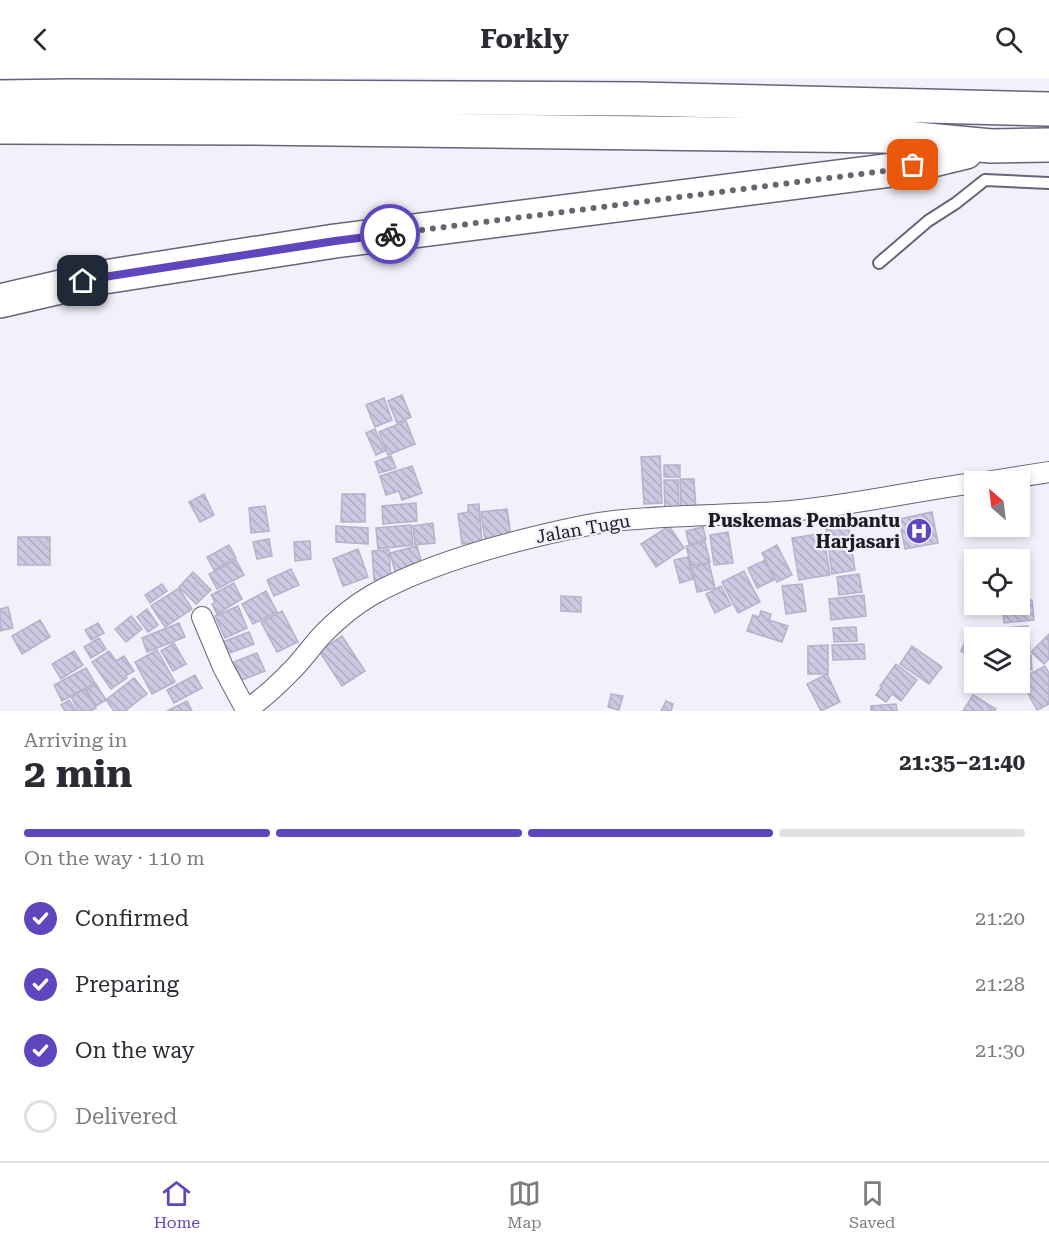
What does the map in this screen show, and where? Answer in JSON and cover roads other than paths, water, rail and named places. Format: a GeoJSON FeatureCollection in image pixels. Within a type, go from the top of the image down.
{"type":"FeatureCollection","features":[{"type":"Feature","properties":{"kind":"highway"},"geometry":{"type":"LineString","coordinates":[[0,97],[626,99],[1049,109]]}},
{"type":"Feature","properties":{"kind":"highway"},"geometry":{"type":"LineString","coordinates":[[0,127],[885,136],[991,146],[1049,145]]}},
{"type":"Feature","properties":{"kind":"highway"},"geometry":{"type":"LineString","coordinates":[[0,301],[104,277],[335,241],[892,170],[991,146]]}},
{"type":"Feature","properties":{"kind":"street"},"geometry":{"type":"LineString","coordinates":[[1030,475],[1049,472]]}},
{"type":"Feature","properties":{"kind":"street","name":"Jalan Tugu"},"geometry":{"type":"LineString","coordinates":[[245,711],[275,687],[339,618],[362,601],[412,576],[486,550],[598,523],[831,507],[964,485]]}},
{"type":"Feature","properties":{"kind":"street"},"geometry":{"type":"LineString","coordinates":[[202,617],[222,667],[245,711]]}},
{"type":"Feature","properties":{"kind":"lane"},"geometry":{"type":"LineString","coordinates":[[879,263],[928,221],[985,180],[1049,183]]}},
{"type":"Feature","properties":{"kind":"place","name":"Puskemas Pembantu Harjasari"},"geometry":{"type":"Point","coordinates":[919,531]}}]}
